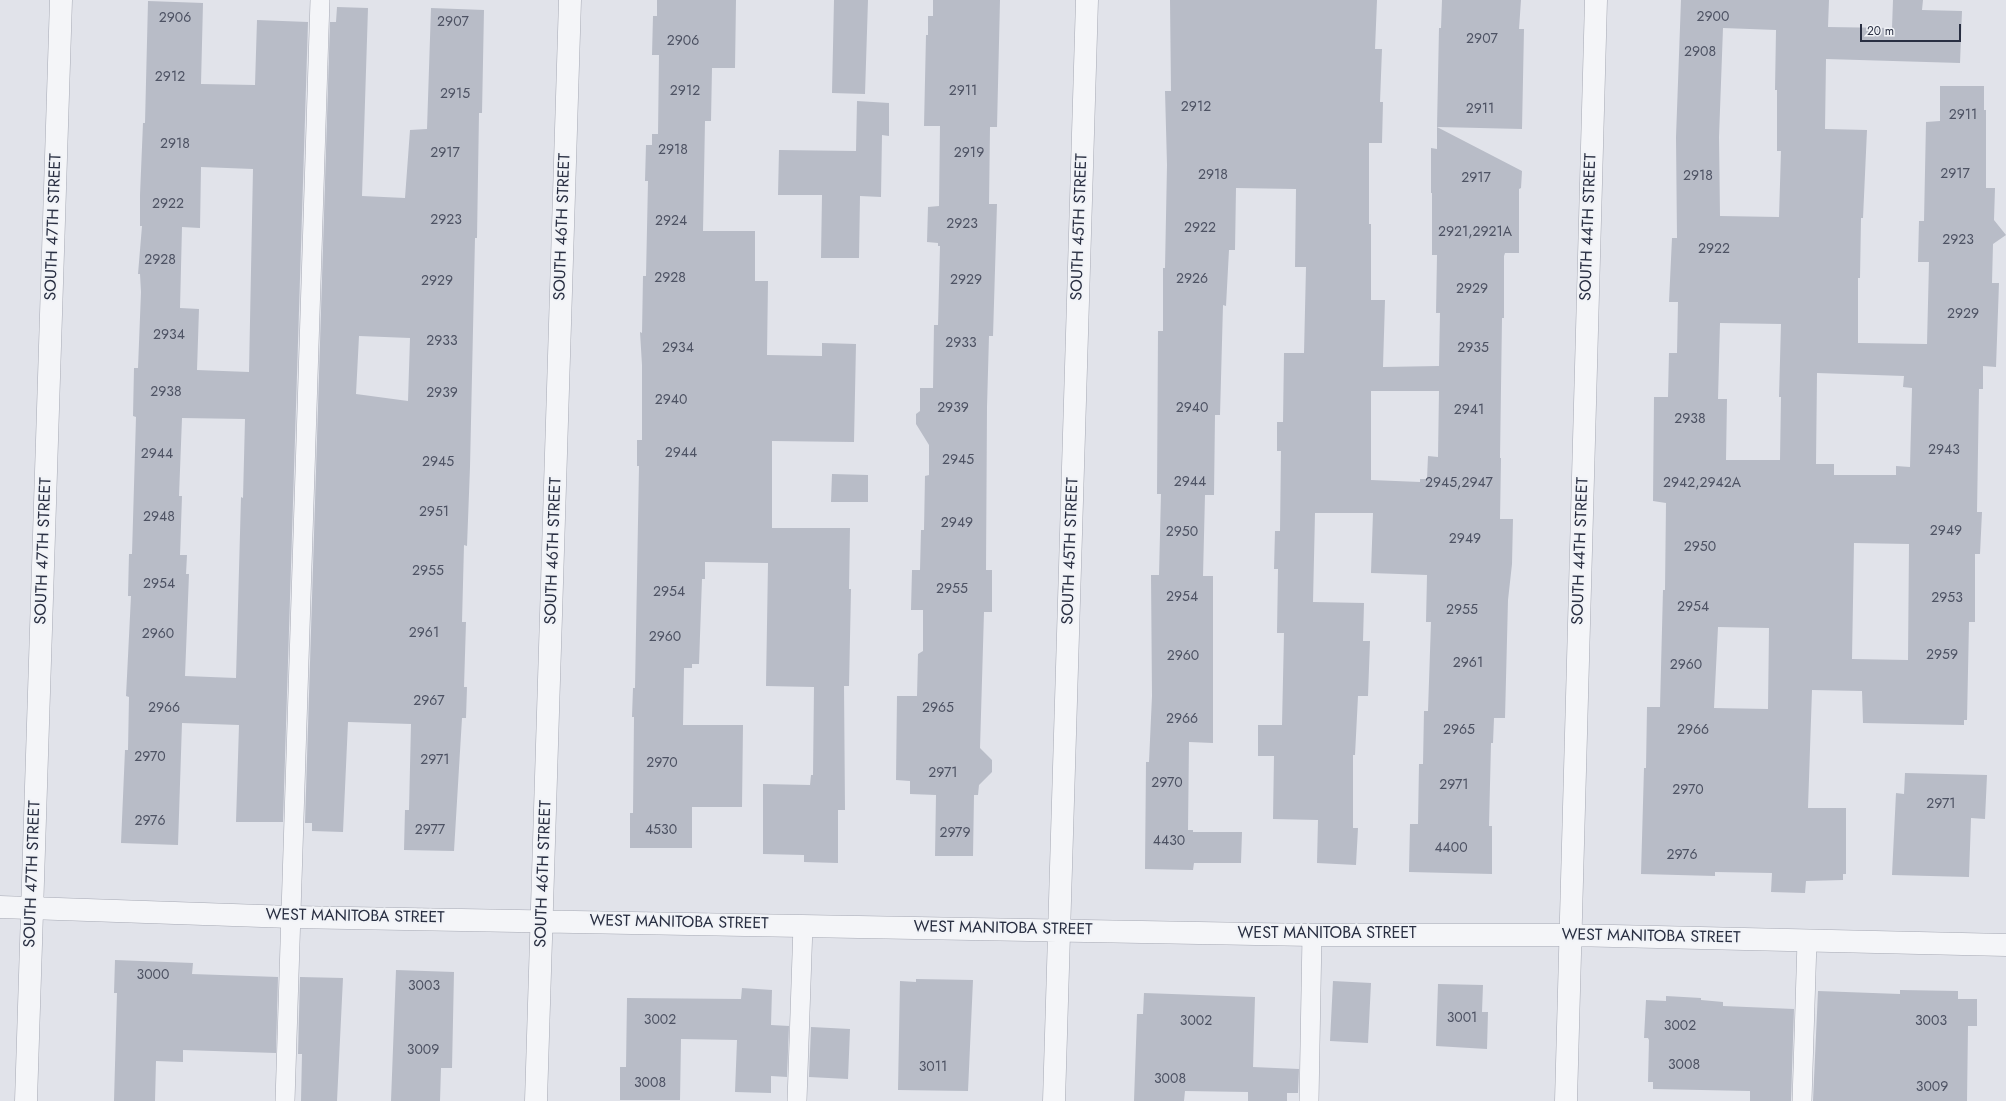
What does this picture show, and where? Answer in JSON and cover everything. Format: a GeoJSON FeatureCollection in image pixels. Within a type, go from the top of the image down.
{"type":"FeatureCollection","features":[{"type":"Feature","properties":{"kind":"street","name":"SOUTH 47TH STREET"},"geometry":{"type":"LineString","coordinates":[[26,1101],[62,0]]}},
{"type":"Feature","properties":{"kind":"street","name":"SOUTH 46TH STREET"},"geometry":{"type":"LineString","coordinates":[[536,1101],[543,920],[570,0]]}},
{"type":"Feature","properties":{"kind":"street","name":"SOUTH 45TH STREET"},"geometry":{"type":"LineString","coordinates":[[1054,1101],[1087,0]]}},
{"type":"Feature","properties":{"kind":"street","name":"SOUTH 44TH STREET"},"geometry":{"type":"LineString","coordinates":[[1566,1101],[1596,0]]}},
{"type":"Feature","properties":{"kind":"street","name":"WEST MANITOBA STREET"},"geometry":{"type":"LineString","coordinates":[[0,907],[291,917],[1312,934],[1570,934],[2006,945]]}},
{"type":"Feature","properties":{"kind":"lane"},"geometry":{"type":"LineString","coordinates":[[285,1101],[320,0]]}},
{"type":"Feature","properties":{"kind":"lane"},"geometry":{"type":"LineString","coordinates":[[797,1101],[803,925]]}},
{"type":"Feature","properties":{"kind":"lane"},"geometry":{"type":"LineString","coordinates":[[1309,1101],[1312,934]]}},
{"type":"Feature","properties":{"kind":"lane"},"geometry":{"type":"LineString","coordinates":[[1802,1101],[1807,941]]}},
{"type":"Feature","properties":{"kind":"building"},"geometry":{"type":"Polygon","coordinates":[[[657,0],[736,0],[735,68],[712,68],[711,121],[705,121],[703,231],[755,231],[755,281],[768,281],[767,355],[822,356],[822,343],[856,344],[854,442],[772,441],[772,528],[850,528],[849,589],[851,589],[849,686],[844,686],[845,810],[838,810],[838,863],[804,862],[804,855],[763,854],[763,784],[810,785],[811,775],[813,775],[814,687],[766,686],[768,563],[705,562],[705,579],[702,579],[699,664],[692,664],[692,668],[684,668],[683,725],[743,725],[742,807],[692,807],[692,848],[630,848],[630,813],[633,813],[634,717],[632,717],[633,688],[635,688],[639,466],[637,466],[637,440],[642,440],[642,365],[640,332],[642,333],[643,276],[646,276],[648,181],[645,181],[646,145],[652,145],[652,134],[658,134],[659,55],[652,55],[653,16],[657,16],[657,0]]]}},
{"type":"Feature","properties":{"kind":"building"},"geometry":{"type":"Polygon","coordinates":[[[834,0],[868,0],[865,94],[832,93],[834,0]]]}},
{"type":"Feature","properties":{"kind":"building"},"geometry":{"type":"Polygon","coordinates":[[[933,0],[1000,0],[997,127],[990,127],[989,204],[997,204],[993,336],[989,336],[987,407],[986,570],[992,570],[992,612],[984,612],[980,748],[992,760],[992,772],[979,785],[978,795],[974,795],[973,856],[935,856],[936,795],[910,794],[910,781],[896,780],[897,696],[917,696],[918,654],[923,651],[923,610],[911,610],[912,570],[920,570],[921,530],[924,530],[925,476],[929,475],[929,445],[916,424],[916,414],[920,411],[920,388],[933,388],[934,325],[938,325],[940,246],[938,246],[938,243],[927,242],[928,207],[939,206],[940,126],[924,126],[926,35],[928,35],[928,16],[933,16],[933,0]]]}},
{"type":"Feature","properties":{"kind":"building"},"geometry":{"type":"Polygon","coordinates":[[[1170,0],[1377,0],[1375,49],[1382,49],[1380,102],[1383,102],[1382,143],[1369,143],[1369,224],[1371,224],[1371,300],[1385,300],[1383,367],[1439,366],[1440,313],[1436,313],[1437,255],[1432,255],[1431,193],[1431,148],[1437,149],[1437,127],[1522,171],[1521,188],[1519,189],[1519,253],[1505,253],[1504,256],[1500,519],[1513,519],[1512,564],[1508,600],[1505,718],[1494,718],[1493,743],[1491,743],[1489,826],[1492,826],[1492,874],[1409,872],[1410,824],[1418,824],[1419,764],[1423,764],[1424,711],[1428,711],[1431,622],[1426,622],[1427,575],[1371,573],[1373,513],[1315,513],[1313,602],[1364,603],[1363,641],[1370,641],[1368,696],[1358,696],[1355,755],[1353,755],[1353,828],[1358,828],[1356,865],[1317,863],[1318,820],[1273,819],[1274,756],[1258,756],[1258,725],[1282,725],[1284,633],[1277,633],[1278,569],[1274,569],[1275,531],[1280,531],[1281,451],[1277,451],[1277,422],[1283,422],[1284,353],[1304,353],[1306,267],[1295,267],[1296,189],[1236,188],[1235,250],[1229,250],[1226,306],[1223,305],[1220,415],[1215,415],[1214,495],[1205,495],[1203,576],[1213,576],[1213,743],[1189,742],[1188,830],[1193,830],[1193,832],[1242,832],[1241,863],[1194,863],[1193,870],[1145,869],[1146,762],[1149,762],[1152,696],[1151,575],[1159,575],[1161,494],[1157,494],[1158,331],[1163,331],[1163,268],[1165,268],[1167,165],[1165,91],[1171,91],[1170,0]],[[1371,391],[1371,480],[1420,482],[1420,479],[1427,479],[1428,456],[1438,457],[1439,391],[1371,391]]]}},
{"type":"Feature","properties":{"kind":"building"},"geometry":{"type":"Polygon","coordinates":[[[1442,0],[1521,0],[1519,29],[1524,29],[1522,129],[1437,127],[1439,28],[1441,28],[1442,0]]]}},
{"type":"Feature","properties":{"kind":"building"},"geometry":{"type":"Polygon","coordinates":[[[1681,0],[1829,0],[1828,27],[1892,28],[1893,0],[1923,0],[1922,10],[1962,11],[1960,63],[1826,59],[1825,129],[1867,130],[1863,218],[1861,218],[1860,278],[1858,278],[1858,343],[1927,344],[1929,262],[1918,262],[1919,221],[1924,221],[1926,122],[1940,121],[1940,86],[1984,86],[1984,110],[1986,110],[1986,188],[1995,188],[1994,220],[2006,235],[1993,244],[1992,283],[1999,283],[1996,367],[1983,366],[1983,389],[1979,389],[1977,512],[1982,512],[1980,554],[1975,554],[1975,622],[1969,622],[1967,720],[1964,720],[1964,725],[1863,723],[1862,691],[1812,690],[1808,808],[1846,808],[1846,874],[1843,874],[1843,880],[1806,881],[1805,893],[1771,892],[1772,873],[1715,872],[1715,876],[1641,874],[1647,707],[1660,707],[1663,590],[1665,590],[1666,503],[1653,501],[1654,397],[1668,397],[1669,353],[1677,353],[1678,302],[1669,302],[1672,238],[1677,238],[1676,137],[1681,0]],[[1723,28],[1719,137],[1720,216],[1779,217],[1781,151],[1777,151],[1777,90],[1775,90],[1776,30],[1723,28]],[[1720,323],[1718,399],[1727,399],[1726,460],[1780,460],[1781,397],[1779,397],[1781,324],[1720,323]],[[1817,373],[1816,464],[1834,464],[1834,475],[1896,475],[1896,466],[1910,467],[1912,388],[1903,387],[1904,376],[1817,373]],[[1854,543],[1852,659],[1908,660],[1909,544],[1854,543]],[[1718,627],[1714,708],[1768,709],[1769,628],[1718,627]]]}},
{"type":"Feature","properties":{"kind":"building"},"geometry":{"type":"Polygon","coordinates":[[[148,1],[203,3],[201,84],[255,85],[257,20],[308,22],[283,822],[236,822],[239,725],[182,723],[178,845],[121,843],[125,750],[128,750],[129,697],[126,696],[131,596],[128,596],[129,554],[132,554],[136,417],[133,416],[134,368],[138,368],[141,292],[140,274],[138,274],[142,226],[140,226],[140,195],[143,123],[145,123],[148,1]],[[201,167],[200,228],[182,227],[180,308],[199,309],[197,370],[249,372],[253,169],[201,167]],[[182,418],[179,496],[182,496],[180,555],[187,555],[186,574],[189,574],[185,676],[236,678],[241,497],[243,498],[245,419],[182,418]]]}},
{"type":"Feature","properties":{"kind":"building"},"geometry":{"type":"Polygon","coordinates":[[[337,7],[368,8],[362,196],[405,198],[410,130],[427,129],[431,8],[484,10],[482,113],[479,113],[477,238],[475,238],[470,467],[467,546],[464,545],[462,622],[466,622],[464,687],[467,687],[466,718],[462,718],[454,851],[404,850],[405,810],[409,810],[411,724],[348,722],[343,832],[312,831],[312,823],[305,823],[330,22],[336,22],[337,7]],[[359,336],[356,394],[408,401],[410,338],[359,336]]]}},
{"type":"Feature","properties":{"kind":"building"},"geometry":{"type":"Polygon","coordinates":[[[857,101],[889,103],[889,136],[882,135],[881,197],[860,196],[859,258],[821,258],[822,195],[778,195],[779,150],[856,151],[857,101]]]}},
{"type":"Feature","properties":{"kind":"building"},"geometry":{"type":"Polygon","coordinates":[[[832,474],[868,475],[868,502],[831,502],[832,474]]]}},
{"type":"Feature","properties":{"kind":"building"},"geometry":{"type":"Polygon","coordinates":[[[1905,773],[1987,775],[1985,819],[1971,818],[1969,877],[1892,875],[1896,793],[1904,794],[1905,773]]]}},
{"type":"Feature","properties":{"kind":"building"},"geometry":{"type":"Polygon","coordinates":[[[115,960],[193,963],[192,974],[278,977],[276,1053],[183,1050],[183,1062],[156,1061],[155,1101],[114,1101],[117,993],[114,993],[115,960]]]}},
{"type":"Feature","properties":{"kind":"building"},"geometry":{"type":"Polygon","coordinates":[[[396,970],[454,972],[452,1068],[441,1068],[440,1101],[391,1101],[396,970]]]}},
{"type":"Feature","properties":{"kind":"building"},"geometry":{"type":"Polygon","coordinates":[[[300,977],[343,978],[337,1101],[301,1101],[302,1054],[298,1054],[300,977]]]}},
{"type":"Feature","properties":{"kind":"building"},"geometry":{"type":"Polygon","coordinates":[[[916,979],[973,980],[968,1091],[898,1090],[900,981],[916,982],[916,979]]]}},
{"type":"Feature","properties":{"kind":"building"},"geometry":{"type":"Polygon","coordinates":[[[1333,981],[1371,983],[1368,1043],[1330,1041],[1333,981]]]}},
{"type":"Feature","properties":{"kind":"building"},"geometry":{"type":"Polygon","coordinates":[[[1438,984],[1483,985],[1482,1012],[1488,1012],[1487,1049],[1436,1046],[1438,984]]]}},
{"type":"Feature","properties":{"kind":"building"},"geometry":{"type":"Polygon","coordinates":[[[742,988],[772,990],[771,1025],[789,1026],[787,1077],[771,1076],[771,1093],[735,1092],[737,1040],[681,1039],[680,1100],[620,1100],[620,1067],[626,1067],[627,998],[741,999],[742,988]]]}},
{"type":"Feature","properties":{"kind":"building"},"geometry":{"type":"Polygon","coordinates":[[[1900,990],[1958,991],[1958,999],[1977,999],[1977,1026],[1968,1026],[1967,1101],[1813,1101],[1818,991],[1900,994],[1900,990]]]}},
{"type":"Feature","properties":{"kind":"building"},"geometry":{"type":"Polygon","coordinates":[[[1144,993],[1255,997],[1253,1067],[1299,1069],[1298,1093],[1287,1093],[1287,1101],[1248,1101],[1248,1092],[1185,1091],[1184,1101],[1134,1101],[1137,1014],[1143,1014],[1144,993]]]}},
{"type":"Feature","properties":{"kind":"building"},"geometry":{"type":"Polygon","coordinates":[[[1666,996],[1701,998],[1701,1000],[1723,1002],[1723,1006],[1794,1009],[1791,1101],[1750,1101],[1750,1091],[1653,1089],[1653,1082],[1648,1082],[1649,1040],[1648,1038],[1644,1038],[1646,1000],[1666,1001],[1666,996]]]}},
{"type":"Feature","properties":{"kind":"building"},"geometry":{"type":"Polygon","coordinates":[[[811,1027],[850,1029],[848,1079],[809,1077],[811,1027]]]}}]}
